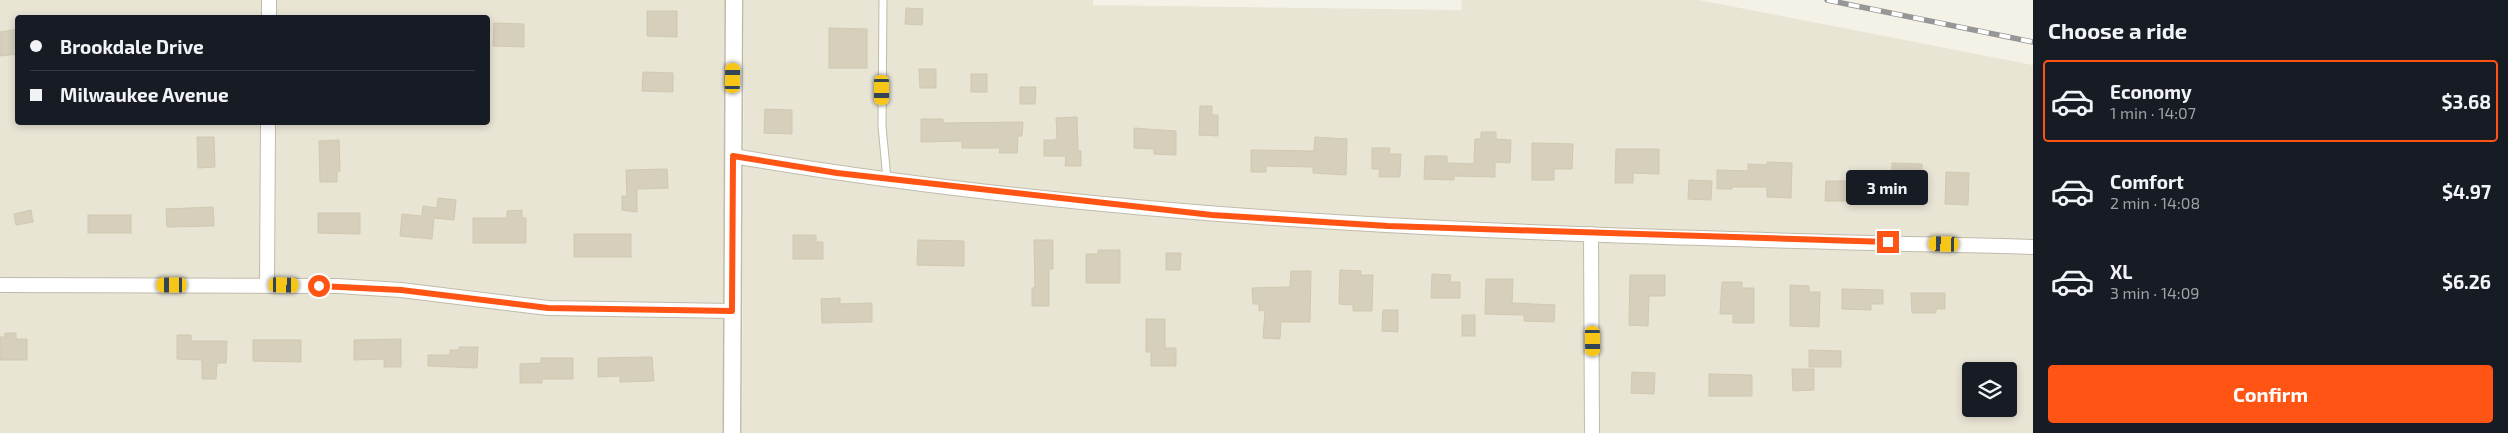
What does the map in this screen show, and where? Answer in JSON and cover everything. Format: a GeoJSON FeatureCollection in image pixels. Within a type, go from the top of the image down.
{"type":"FeatureCollection","features":[{"type":"Feature","properties":{"kind":"street"},"geometry":{"type":"LineString","coordinates":[[269,0],[269,15]]}},
{"type":"Feature","properties":{"kind":"street"},"geometry":{"type":"LineString","coordinates":[[732,433],[734,0]]}},
{"type":"Feature","properties":{"kind":"street"},"geometry":{"type":"LineString","coordinates":[[267,285],[268,125]]}},
{"type":"Feature","properties":{"kind":"street"},"geometry":{"type":"LineString","coordinates":[[733,156],[887,179],[1212,215],[1369,226],[2033,246]]}},
{"type":"Feature","properties":{"kind":"street"},"geometry":{"type":"LineString","coordinates":[[1591,234],[1592,433]]}},
{"type":"Feature","properties":{"kind":"street"},"geometry":{"type":"LineString","coordinates":[[0,285],[267,285],[401,290],[548,308],[732,311]]}},
{"type":"Feature","properties":{"kind":"lane"},"geometry":{"type":"LineString","coordinates":[[883,0],[882,126],[887,179]]}},
{"type":"Feature","properties":{"kind":"shaded area"},"geometry":{"type":"Polygon","coordinates":[[[0,0],[725,0],[723,433],[0,433],[0,0]]]}},
{"type":"Feature","properties":{"kind":"shaded area"},"geometry":{"type":"Polygon","coordinates":[[[744,0],[1093,0],[1093,5],[1461,10],[1462,0],[1699,0],[2033,65],[2033,433],[742,433],[744,0]]]}},
{"type":"Feature","properties":{"kind":"building"},"geometry":{"type":"Polygon","coordinates":[[[906,8],[923,9],[922,25],[905,24],[906,8]]]}},
{"type":"Feature","properties":{"kind":"building"},"geometry":{"type":"Polygon","coordinates":[[[647,11],[677,11],[677,37],[647,36],[647,11]]]}},
{"type":"Feature","properties":{"kind":"building"},"geometry":{"type":"Polygon","coordinates":[[[494,23],[524,24],[524,47],[493,46],[494,23]]]}},
{"type":"Feature","properties":{"kind":"building"},"geometry":{"type":"Polygon","coordinates":[[[829,28],[867,29],[867,68],[829,68],[829,28]]]}},
{"type":"Feature","properties":{"kind":"building"},"geometry":{"type":"Polygon","coordinates":[[[15,30],[15,54],[0,56],[0,32],[15,30]]]}},
{"type":"Feature","properties":{"kind":"building"},"geometry":{"type":"Polygon","coordinates":[[[919,69],[936,69],[936,88],[920,88],[919,69]]]}},
{"type":"Feature","properties":{"kind":"building"},"geometry":{"type":"Polygon","coordinates":[[[643,72],[673,73],[673,92],[642,91],[643,72]]]}},
{"type":"Feature","properties":{"kind":"building"},"geometry":{"type":"Polygon","coordinates":[[[971,74],[987,74],[987,92],[971,92],[971,74]]]}},
{"type":"Feature","properties":{"kind":"building"},"geometry":{"type":"Polygon","coordinates":[[[1020,87],[1036,87],[1035,104],[1020,104],[1020,87]]]}},
{"type":"Feature","properties":{"kind":"building"},"geometry":{"type":"Polygon","coordinates":[[[1200,106],[1212,106],[1212,115],[1218,115],[1218,136],[1199,135],[1200,106]]]}},
{"type":"Feature","properties":{"kind":"building"},"geometry":{"type":"Polygon","coordinates":[[[765,109],[792,110],[792,134],[764,133],[765,109]]]}},
{"type":"Feature","properties":{"kind":"building"},"geometry":{"type":"Polygon","coordinates":[[[1077,117],[1078,151],[1081,151],[1081,166],[1065,166],[1066,156],[1044,156],[1044,140],[1055,140],[1057,137],[1056,118],[1077,117]]]}},
{"type":"Feature","properties":{"kind":"building"},"geometry":{"type":"Polygon","coordinates":[[[921,119],[943,119],[943,123],[1023,122],[1022,136],[1018,136],[1017,153],[999,153],[1000,148],[962,148],[962,141],[921,142],[921,119]]]}},
{"type":"Feature","properties":{"kind":"building"},"geometry":{"type":"Polygon","coordinates":[[[1134,128],[1176,131],[1176,155],[1154,154],[1154,149],[1134,148],[1134,128]]]}},
{"type":"Feature","properties":{"kind":"building"},"geometry":{"type":"Polygon","coordinates":[[[1481,132],[1496,132],[1496,139],[1511,140],[1510,163],[1495,162],[1495,177],[1454,176],[1454,180],[1424,179],[1425,156],[1447,156],[1447,163],[1474,164],[1475,139],[1481,139],[1481,132]]]}},
{"type":"Feature","properties":{"kind":"building"},"geometry":{"type":"Polygon","coordinates":[[[197,137],[214,137],[215,167],[198,168],[197,137]]]}},
{"type":"Feature","properties":{"kind":"building"},"geometry":{"type":"Polygon","coordinates":[[[1315,137],[1347,139],[1346,175],[1313,173],[1313,167],[1266,166],[1266,172],[1251,172],[1251,150],[1314,151],[1315,137]]]}},
{"type":"Feature","properties":{"kind":"building"},"geometry":{"type":"Polygon","coordinates":[[[339,140],[340,171],[337,172],[337,182],[320,182],[319,141],[339,140]]]}},
{"type":"Feature","properties":{"kind":"building"},"geometry":{"type":"Polygon","coordinates":[[[1532,143],[1573,144],[1572,169],[1554,169],[1554,180],[1532,180],[1532,143]]]}},
{"type":"Feature","properties":{"kind":"building"},"geometry":{"type":"Polygon","coordinates":[[[1372,148],[1390,148],[1389,154],[1401,154],[1400,177],[1379,177],[1380,169],[1372,169],[1372,148]]]}},
{"type":"Feature","properties":{"kind":"building"},"geometry":{"type":"Polygon","coordinates":[[[1616,149],[1659,149],[1659,174],[1633,173],[1633,183],[1615,183],[1616,149]]]}},
{"type":"Feature","properties":{"kind":"building"},"geometry":{"type":"Polygon","coordinates":[[[1767,162],[1792,163],[1791,198],[1767,197],[1767,187],[1717,189],[1717,170],[1748,171],[1748,164],[1767,165],[1767,162]]]}},
{"type":"Feature","properties":{"kind":"building"},"geometry":{"type":"Polygon","coordinates":[[[1892,163],[1922,164],[1921,194],[1903,194],[1903,202],[1884,202],[1884,183],[1892,183],[1892,163]]]}},
{"type":"Feature","properties":{"kind":"building"},"geometry":{"type":"Polygon","coordinates":[[[667,169],[668,188],[637,189],[637,212],[622,210],[622,196],[627,196],[626,170],[667,169]]]}},
{"type":"Feature","properties":{"kind":"building"},"geometry":{"type":"Polygon","coordinates":[[[1946,172],[1969,173],[1968,205],[1945,204],[1946,172]]]}},
{"type":"Feature","properties":{"kind":"building"},"geometry":{"type":"Polygon","coordinates":[[[1689,180],[1712,181],[1711,200],[1688,199],[1689,180]]]}},
{"type":"Feature","properties":{"kind":"building"},"geometry":{"type":"Polygon","coordinates":[[[1826,181],[1846,181],[1846,201],[1825,201],[1826,181]]]}},
{"type":"Feature","properties":{"kind":"building"},"geometry":{"type":"Polygon","coordinates":[[[438,198],[456,200],[454,220],[434,218],[432,239],[400,236],[402,214],[422,216],[423,206],[437,208],[438,198]]]}},
{"type":"Feature","properties":{"kind":"building"},"geometry":{"type":"Polygon","coordinates":[[[213,207],[214,226],[167,227],[166,209],[213,207]]]}},
{"type":"Feature","properties":{"kind":"building"},"geometry":{"type":"Polygon","coordinates":[[[31,210],[33,222],[16,225],[14,214],[31,210]]]}},
{"type":"Feature","properties":{"kind":"building"},"geometry":{"type":"Polygon","coordinates":[[[522,210],[522,218],[526,218],[526,243],[473,243],[473,218],[507,218],[507,211],[522,210]]]}},
{"type":"Feature","properties":{"kind":"building"},"geometry":{"type":"Polygon","coordinates":[[[318,213],[360,213],[360,234],[318,233],[318,213]]]}},
{"type":"Feature","properties":{"kind":"building"},"geometry":{"type":"Polygon","coordinates":[[[88,215],[131,215],[131,233],[88,233],[88,215]]]}},
{"type":"Feature","properties":{"kind":"building"},"geometry":{"type":"Polygon","coordinates":[[[574,234],[631,234],[631,257],[574,257],[574,234]]]}},
{"type":"Feature","properties":{"kind":"building"},"geometry":{"type":"Polygon","coordinates":[[[793,235],[816,235],[816,242],[823,242],[823,259],[793,259],[793,235]]]}},
{"type":"Feature","properties":{"kind":"building"},"geometry":{"type":"Polygon","coordinates":[[[918,240],[964,241],[964,266],[917,265],[918,240]]]}},
{"type":"Feature","properties":{"kind":"building"},"geometry":{"type":"Polygon","coordinates":[[[1034,240],[1053,240],[1053,269],[1049,269],[1049,306],[1032,306],[1032,288],[1035,288],[1034,240]]]}},
{"type":"Feature","properties":{"kind":"building"},"geometry":{"type":"Polygon","coordinates":[[[1098,250],[1120,250],[1120,283],[1086,283],[1086,254],[1098,254],[1098,250]]]}},
{"type":"Feature","properties":{"kind":"building"},"geometry":{"type":"Polygon","coordinates":[[[1166,253],[1181,253],[1180,270],[1166,270],[1166,253]]]}},
{"type":"Feature","properties":{"kind":"building"},"geometry":{"type":"Polygon","coordinates":[[[1340,270],[1361,271],[1361,275],[1373,275],[1372,311],[1353,311],[1353,305],[1339,304],[1340,270]]]}},
{"type":"Feature","properties":{"kind":"building"},"geometry":{"type":"Polygon","coordinates":[[[1291,271],[1311,271],[1310,322],[1281,322],[1280,339],[1263,338],[1265,310],[1259,311],[1259,304],[1253,304],[1252,288],[1290,287],[1291,271]]]}},
{"type":"Feature","properties":{"kind":"building"},"geometry":{"type":"Polygon","coordinates":[[[1432,274],[1451,275],[1450,282],[1460,282],[1460,298],[1431,298],[1432,274]]]}},
{"type":"Feature","properties":{"kind":"building"},"geometry":{"type":"Polygon","coordinates":[[[1630,275],[1665,275],[1665,296],[1649,296],[1648,326],[1629,325],[1630,275]]]}},
{"type":"Feature","properties":{"kind":"building"},"geometry":{"type":"Polygon","coordinates":[[[1486,279],[1513,279],[1512,303],[1555,305],[1554,322],[1524,321],[1524,315],[1485,314],[1486,279]]]}},
{"type":"Feature","properties":{"kind":"building"},"geometry":{"type":"Polygon","coordinates":[[[1722,282],[1742,282],[1742,288],[1754,288],[1754,323],[1733,323],[1733,314],[1720,314],[1722,282]]]}},
{"type":"Feature","properties":{"kind":"building"},"geometry":{"type":"Polygon","coordinates":[[[1790,285],[1809,286],[1809,292],[1820,292],[1819,327],[1790,326],[1790,285]]]}},
{"type":"Feature","properties":{"kind":"building"},"geometry":{"type":"Polygon","coordinates":[[[1842,289],[1883,290],[1883,304],[1871,304],[1871,310],[1842,309],[1842,289]]]}},
{"type":"Feature","properties":{"kind":"building"},"geometry":{"type":"Polygon","coordinates":[[[1911,293],[1945,293],[1945,309],[1936,309],[1936,313],[1912,313],[1911,293]]]}},
{"type":"Feature","properties":{"kind":"building"},"geometry":{"type":"Polygon","coordinates":[[[840,298],[840,304],[872,303],[872,322],[822,323],[821,299],[840,298]]]}},
{"type":"Feature","properties":{"kind":"building"},"geometry":{"type":"Polygon","coordinates":[[[1383,310],[1398,310],[1398,332],[1382,331],[1383,310]]]}},
{"type":"Feature","properties":{"kind":"building"},"geometry":{"type":"Polygon","coordinates":[[[1462,315],[1475,315],[1475,336],[1462,336],[1462,315]]]}},
{"type":"Feature","properties":{"kind":"building"},"geometry":{"type":"Polygon","coordinates":[[[1146,319],[1165,319],[1165,348],[1176,348],[1176,366],[1151,366],[1151,352],[1146,352],[1146,319]]]}},
{"type":"Feature","properties":{"kind":"building"},"geometry":{"type":"Polygon","coordinates":[[[5,333],[16,333],[16,339],[27,339],[27,360],[0,360],[0,337],[5,337],[5,333]]]}},
{"type":"Feature","properties":{"kind":"building"},"geometry":{"type":"Polygon","coordinates":[[[177,335],[191,335],[191,341],[227,341],[226,363],[217,363],[216,379],[202,379],[202,360],[177,359],[177,335]]]}},
{"type":"Feature","properties":{"kind":"building"},"geometry":{"type":"Polygon","coordinates":[[[401,339],[401,367],[384,367],[384,359],[354,360],[354,340],[401,339]]]}},
{"type":"Feature","properties":{"kind":"building"},"geometry":{"type":"Polygon","coordinates":[[[253,340],[301,340],[301,362],[253,361],[253,340]]]}},
{"type":"Feature","properties":{"kind":"building"},"geometry":{"type":"Polygon","coordinates":[[[459,347],[478,347],[477,368],[428,366],[428,355],[450,355],[450,350],[459,350],[459,347]]]}},
{"type":"Feature","properties":{"kind":"building"},"geometry":{"type":"Polygon","coordinates":[[[1809,350],[1841,351],[1841,367],[1809,367],[1809,350]]]}},
{"type":"Feature","properties":{"kind":"building"},"geometry":{"type":"Polygon","coordinates":[[[652,357],[654,381],[620,382],[620,376],[598,377],[598,358],[652,357]]]}},
{"type":"Feature","properties":{"kind":"building"},"geometry":{"type":"Polygon","coordinates":[[[541,358],[573,358],[573,379],[542,379],[542,383],[520,383],[520,364],[541,363],[541,358]]]}},
{"type":"Feature","properties":{"kind":"building"},"geometry":{"type":"Polygon","coordinates":[[[1792,369],[1814,369],[1814,390],[1793,391],[1792,369]]]}},
{"type":"Feature","properties":{"kind":"building"},"geometry":{"type":"Polygon","coordinates":[[[1632,372],[1655,373],[1654,394],[1631,393],[1632,372]]]}},
{"type":"Feature","properties":{"kind":"building"},"geometry":{"type":"Polygon","coordinates":[[[1709,374],[1752,375],[1752,396],[1709,396],[1709,374]]]}},
{"type":"Feature","properties":{"kind":"railway"},"geometry":{"type":"LineString","coordinates":[[1827,0],[2033,42]]}},
{"type":"Feature","properties":{"kind":"route"},"geometry":{"type":"LineString","coordinates":[[319,286],[401,290],[548,308],[732,311],[733,156],[837,173],[1212,215],[1388,226],[1591,234],[1888,242]]}}]}
